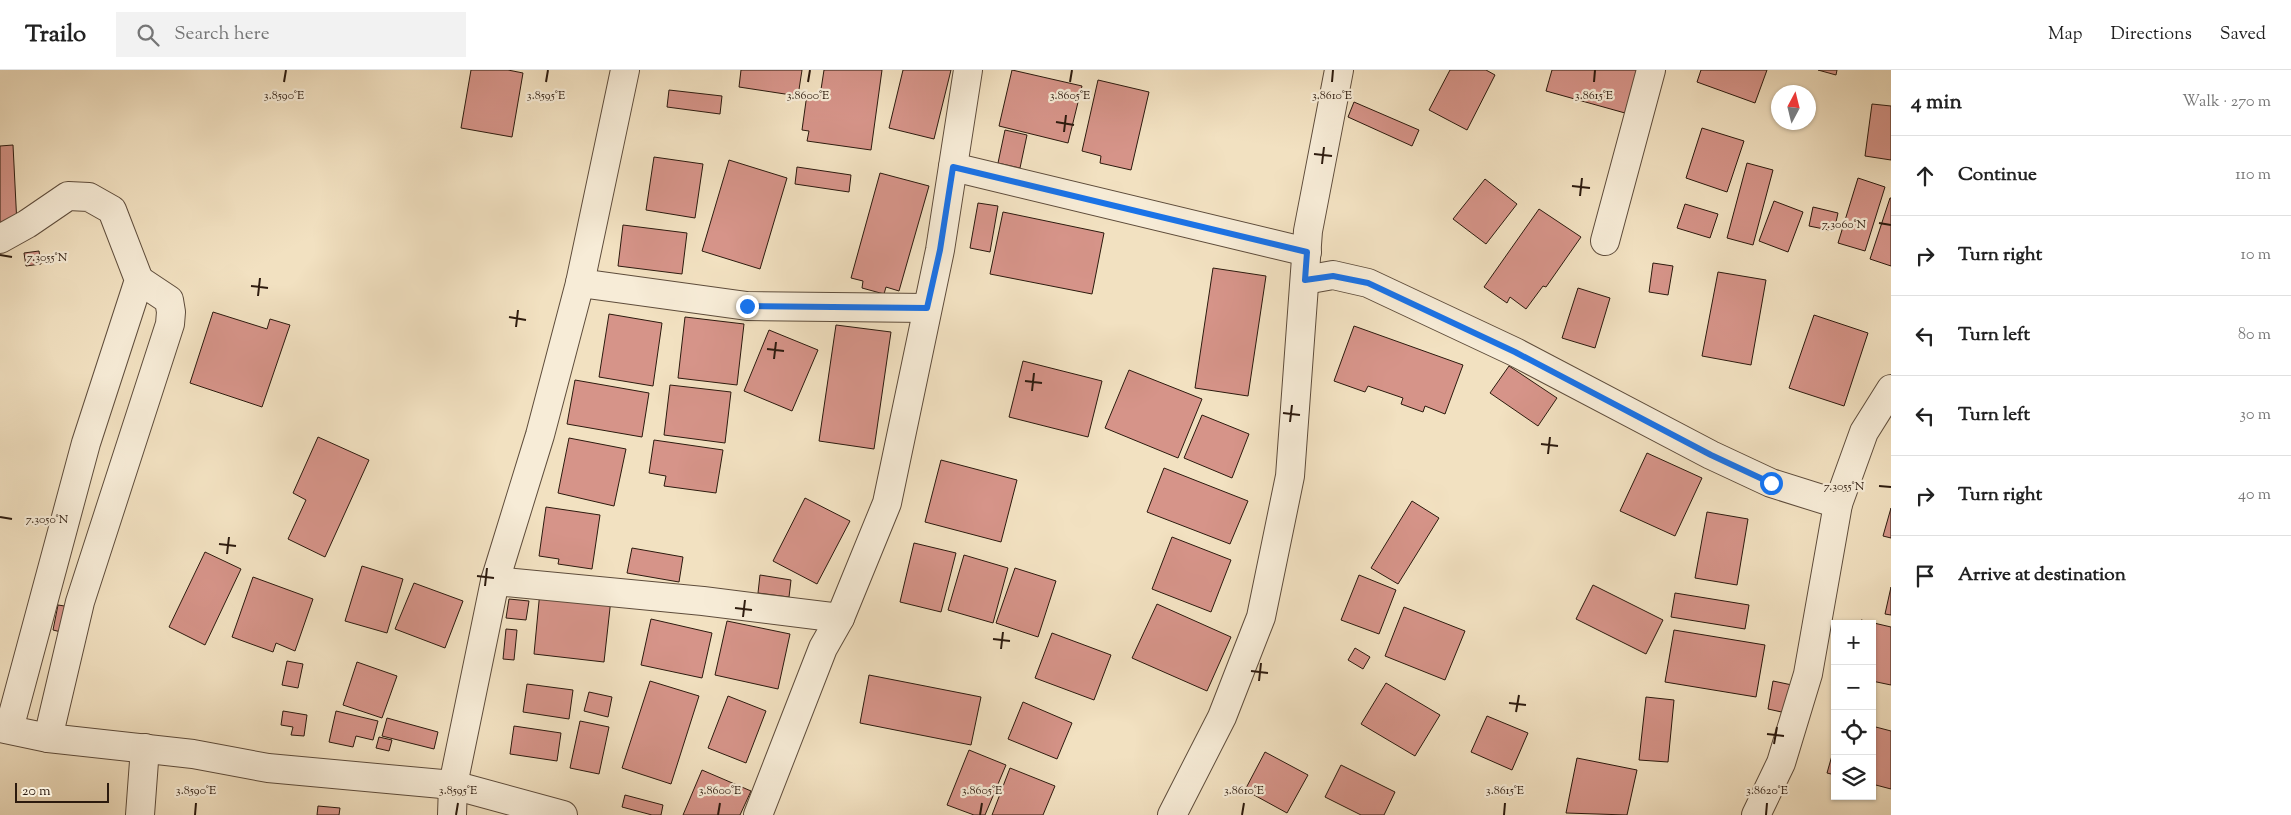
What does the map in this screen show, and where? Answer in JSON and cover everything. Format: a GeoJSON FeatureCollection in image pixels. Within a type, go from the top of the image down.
{"type":"FeatureCollection","features":[{"type":"Feature","properties":{"kind":"street"},"geometry":{"type":"LineString","coordinates":[[452,815],[453,785],[494,581],[540,435],[580,283],[625,70]]}},
{"type":"Feature","properties":{"kind":"street"},"geometry":{"type":"LineString","coordinates":[[758,815],[822,648],[840,618],[887,503],[940,250],[968,70]]}},
{"type":"Feature","properties":{"kind":"street"},"geometry":{"type":"LineString","coordinates":[[1172,815],[1222,717],[1261,617],[1290,476],[1308,231],[1339,70]]}},
{"type":"Feature","properties":{"kind":"street"},"geometry":{"type":"LineString","coordinates":[[1605,241],[1651,70]]}},
{"type":"Feature","properties":{"kind":"street"},"geometry":{"type":"LineString","coordinates":[[953,167],[1307,252]]}},
{"type":"Feature","properties":{"kind":"street"},"geometry":{"type":"LineString","coordinates":[[0,239],[27,224],[68,196],[89,197],[112,210],[139,280],[169,300],[171,312],[170,324],[80,602],[48,738]]}},
{"type":"Feature","properties":{"kind":"street"},"geometry":{"type":"LineString","coordinates":[[1305,280],[1333,276],[1368,283],[1515,352],[1711,455],[1771,483],[1838,504]]}},
{"type":"Feature","properties":{"kind":"street"},"geometry":{"type":"LineString","coordinates":[[139,280],[86,443],[5,729],[48,738],[193,754],[268,768],[453,785],[563,815]]}},
{"type":"Feature","properties":{"kind":"street"},"geometry":{"type":"LineString","coordinates":[[580,283],[747,306],[927,308]]}},
{"type":"Feature","properties":{"kind":"street"},"geometry":{"type":"LineString","coordinates":[[1756,815],[1781,763],[1808,674],[1838,504],[1864,432],[1891,389]]}},
{"type":"Feature","properties":{"kind":"street"},"geometry":{"type":"LineString","coordinates":[[494,581],[703,601],[840,618]]}},
{"type":"Feature","properties":{"kind":"street"},"geometry":{"type":"LineString","coordinates":[[140,815],[145,748]]}},
{"type":"Feature","properties":{"kind":"building"},"geometry":{"type":"Polygon","coordinates":[[[471,70],[508,70],[523,73],[512,137],[461,128],[471,70]]]}},
{"type":"Feature","properties":{"kind":"building"},"geometry":{"type":"Polygon","coordinates":[[[741,70],[802,70],[798,96],[739,87],[741,70]]]}},
{"type":"Feature","properties":{"kind":"building"},"geometry":{"type":"Polygon","coordinates":[[[824,70],[882,70],[871,150],[807,141],[809,131],[802,130],[807,94],[820,96],[824,70]]]}},
{"type":"Feature","properties":{"kind":"building"},"geometry":{"type":"Polygon","coordinates":[[[903,70],[951,70],[934,139],[889,128],[903,70]]]}},
{"type":"Feature","properties":{"kind":"building"},"geometry":{"type":"Polygon","coordinates":[[[1012,70],[1082,86],[1068,143],[999,126],[1012,70]]]}},
{"type":"Feature","properties":{"kind":"building"},"geometry":{"type":"Polygon","coordinates":[[[1450,70],[1486,70],[1495,75],[1467,130],[1429,110],[1450,70]]]}},
{"type":"Feature","properties":{"kind":"building"},"geometry":{"type":"Polygon","coordinates":[[[1552,70],[1637,70],[1625,113],[1546,91],[1552,70]]]}},
{"type":"Feature","properties":{"kind":"building"},"geometry":{"type":"Polygon","coordinates":[[[1701,70],[1767,70],[1755,103],[1697,82],[1701,70]]]}},
{"type":"Feature","properties":{"kind":"building"},"geometry":{"type":"Polygon","coordinates":[[[1818,70],[1837,70],[1836,75],[1818,70]]]}},
{"type":"Feature","properties":{"kind":"building"},"geometry":{"type":"Polygon","coordinates":[[[1098,80],[1149,92],[1131,170],[1100,163],[1101,156],[1082,151],[1098,80]]]}},
{"type":"Feature","properties":{"kind":"building"},"geometry":{"type":"Polygon","coordinates":[[[669,90],[722,96],[720,114],[667,107],[669,90]]]}},
{"type":"Feature","properties":{"kind":"building"},"geometry":{"type":"Polygon","coordinates":[[[1354,102],[1419,130],[1412,146],[1348,117],[1354,102]]]}},
{"type":"Feature","properties":{"kind":"building"},"geometry":{"type":"Polygon","coordinates":[[[1872,104],[1891,106],[1891,160],[1865,156],[1872,104]]]}},
{"type":"Feature","properties":{"kind":"building"},"geometry":{"type":"Polygon","coordinates":[[[1702,128],[1744,141],[1727,192],[1686,178],[1702,128]]]}},
{"type":"Feature","properties":{"kind":"building"},"geometry":{"type":"Polygon","coordinates":[[[1005,130],[1027,135],[1020,168],[998,163],[1005,130]]]}},
{"type":"Feature","properties":{"kind":"building"},"geometry":{"type":"Polygon","coordinates":[[[13,145],[17,225],[0,225],[0,146],[13,145]]]}},
{"type":"Feature","properties":{"kind":"building"},"geometry":{"type":"Polygon","coordinates":[[[654,157],[703,164],[695,218],[646,210],[654,157]]]}},
{"type":"Feature","properties":{"kind":"building"},"geometry":{"type":"Polygon","coordinates":[[[729,160],[787,178],[760,269],[702,251],[729,160]]]}},
{"type":"Feature","properties":{"kind":"building"},"geometry":{"type":"Polygon","coordinates":[[[1747,163],[1773,170],[1753,245],[1727,238],[1747,163]]]}},
{"type":"Feature","properties":{"kind":"building"},"geometry":{"type":"Polygon","coordinates":[[[797,167],[851,175],[849,192],[795,184],[797,167]]]}},
{"type":"Feature","properties":{"kind":"building"},"geometry":{"type":"Polygon","coordinates":[[[880,173],[929,186],[899,291],[886,287],[884,294],[862,288],[863,281],[851,278],[880,173]]]}},
{"type":"Feature","properties":{"kind":"building"},"geometry":{"type":"Polygon","coordinates":[[[1858,178],[1885,187],[1865,251],[1838,243],[1858,178]]]}},
{"type":"Feature","properties":{"kind":"building"},"geometry":{"type":"Polygon","coordinates":[[[1485,179],[1517,204],[1486,244],[1453,219],[1485,179]]]}},
{"type":"Feature","properties":{"kind":"building"},"geometry":{"type":"Polygon","coordinates":[[[1891,198],[1891,266],[1870,259],[1891,198]]]}},
{"type":"Feature","properties":{"kind":"building"},"geometry":{"type":"Polygon","coordinates":[[[1774,201],[1803,212],[1788,252],[1759,241],[1774,201]]]}},
{"type":"Feature","properties":{"kind":"building"},"geometry":{"type":"Polygon","coordinates":[[[978,203],[998,206],[990,252],[970,248],[978,203]]]}},
{"type":"Feature","properties":{"kind":"building"},"geometry":{"type":"Polygon","coordinates":[[[1685,204],[1718,214],[1710,238],[1677,228],[1685,204]]]}},
{"type":"Feature","properties":{"kind":"building"},"geometry":{"type":"Polygon","coordinates":[[[1813,207],[1838,213],[1834,231],[1809,226],[1813,207]]]}},
{"type":"Feature","properties":{"kind":"building"},"geometry":{"type":"Polygon","coordinates":[[[1539,209],[1581,237],[1546,287],[1543,286],[1526,309],[1510,297],[1507,303],[1484,287],[1539,209]]]}},
{"type":"Feature","properties":{"kind":"building"},"geometry":{"type":"Polygon","coordinates":[[[1003,212],[1104,233],[1092,294],[990,274],[1003,212]]]}},
{"type":"Feature","properties":{"kind":"building"},"geometry":{"type":"Polygon","coordinates":[[[623,225],[687,233],[682,274],[618,266],[623,225]]]}},
{"type":"Feature","properties":{"kind":"building"},"geometry":{"type":"Polygon","coordinates":[[[39,251],[41,264],[26,266],[24,253],[39,251]]]}},
{"type":"Feature","properties":{"kind":"building"},"geometry":{"type":"Polygon","coordinates":[[[1653,263],[1673,266],[1668,295],[1649,292],[1653,263]]]}},
{"type":"Feature","properties":{"kind":"building"},"geometry":{"type":"Polygon","coordinates":[[[1213,268],[1266,276],[1248,396],[1195,388],[1213,268]]]}},
{"type":"Feature","properties":{"kind":"building"},"geometry":{"type":"Polygon","coordinates":[[[1718,272],[1766,280],[1751,365],[1702,356],[1718,272]]]}},
{"type":"Feature","properties":{"kind":"building"},"geometry":{"type":"Polygon","coordinates":[[[1578,288],[1610,298],[1595,348],[1562,338],[1578,288]]]}},
{"type":"Feature","properties":{"kind":"building"},"geometry":{"type":"Polygon","coordinates":[[[213,312],[267,329],[270,319],[290,325],[262,407],[190,383],[213,312]]]}},
{"type":"Feature","properties":{"kind":"building"},"geometry":{"type":"Polygon","coordinates":[[[609,314],[662,323],[653,386],[599,377],[609,314]]]}},
{"type":"Feature","properties":{"kind":"building"},"geometry":{"type":"Polygon","coordinates":[[[1814,315],[1868,333],[1844,406],[1789,388],[1814,315]]]}},
{"type":"Feature","properties":{"kind":"building"},"geometry":{"type":"Polygon","coordinates":[[[685,317],[744,324],[737,385],[678,378],[685,317]]]}},
{"type":"Feature","properties":{"kind":"building"},"geometry":{"type":"Polygon","coordinates":[[[836,325],[891,332],[874,449],[819,441],[836,325]]]}},
{"type":"Feature","properties":{"kind":"building"},"geometry":{"type":"Polygon","coordinates":[[[1354,326],[1463,365],[1445,414],[1425,406],[1423,412],[1401,404],[1403,398],[1368,386],[1365,392],[1334,381],[1354,326]]]}},
{"type":"Feature","properties":{"kind":"building"},"geometry":{"type":"Polygon","coordinates":[[[769,330],[818,350],[792,411],[744,391],[769,330]]]}},
{"type":"Feature","properties":{"kind":"building"},"geometry":{"type":"Polygon","coordinates":[[[1023,361],[1102,381],[1088,437],[1009,417],[1023,361]]]}},
{"type":"Feature","properties":{"kind":"building"},"geometry":{"type":"Polygon","coordinates":[[[1509,366],[1557,398],[1538,426],[1490,393],[1509,366]]]}},
{"type":"Feature","properties":{"kind":"building"},"geometry":{"type":"Polygon","coordinates":[[[1129,370],[1202,399],[1178,458],[1105,428],[1129,370]]]}},
{"type":"Feature","properties":{"kind":"building"},"geometry":{"type":"Polygon","coordinates":[[[575,380],[649,393],[642,437],[567,424],[575,380]]]}},
{"type":"Feature","properties":{"kind":"building"},"geometry":{"type":"Polygon","coordinates":[[[670,385],[731,392],[725,443],[664,435],[670,385]]]}},
{"type":"Feature","properties":{"kind":"building"},"geometry":{"type":"Polygon","coordinates":[[[1202,415],[1249,434],[1232,478],[1184,458],[1202,415]]]}},
{"type":"Feature","properties":{"kind":"building"},"geometry":{"type":"Polygon","coordinates":[[[318,437],[369,460],[325,557],[288,539],[306,500],[293,493],[318,437]]]}},
{"type":"Feature","properties":{"kind":"building"},"geometry":{"type":"Polygon","coordinates":[[[569,438],[626,449],[614,506],[558,493],[569,438]]]}},
{"type":"Feature","properties":{"kind":"building"},"geometry":{"type":"Polygon","coordinates":[[[654,440],[723,450],[716,493],[664,486],[666,476],[649,473],[654,440]]]}},
{"type":"Feature","properties":{"kind":"building"},"geometry":{"type":"Polygon","coordinates":[[[1647,453],[1702,478],[1675,536],[1620,511],[1647,453]]]}},
{"type":"Feature","properties":{"kind":"building"},"geometry":{"type":"Polygon","coordinates":[[[941,460],[1017,480],[1001,542],[925,522],[941,460]]]}},
{"type":"Feature","properties":{"kind":"building"},"geometry":{"type":"Polygon","coordinates":[[[1164,468],[1248,501],[1230,544],[1147,512],[1164,468]]]}},
{"type":"Feature","properties":{"kind":"building"},"geometry":{"type":"Polygon","coordinates":[[[805,498],[850,521],[817,584],[773,561],[805,498]]]}},
{"type":"Feature","properties":{"kind":"building"},"geometry":{"type":"Polygon","coordinates":[[[1412,501],[1439,518],[1398,584],[1371,568],[1412,501]]]}},
{"type":"Feature","properties":{"kind":"building"},"geometry":{"type":"Polygon","coordinates":[[[546,507],[600,515],[592,569],[558,564],[559,559],[539,556],[546,507]]]}},
{"type":"Feature","properties":{"kind":"building"},"geometry":{"type":"Polygon","coordinates":[[[1891,508],[1891,538],[1883,536],[1891,508]]]}},
{"type":"Feature","properties":{"kind":"building"},"geometry":{"type":"Polygon","coordinates":[[[1707,512],[1748,519],[1737,585],[1695,578],[1707,512]]]}},
{"type":"Feature","properties":{"kind":"building"},"geometry":{"type":"Polygon","coordinates":[[[1172,537],[1231,560],[1211,612],[1152,589],[1172,537]]]}},
{"type":"Feature","properties":{"kind":"building"},"geometry":{"type":"Polygon","coordinates":[[[914,543],[956,553],[941,612],[900,602],[914,543]]]}},
{"type":"Feature","properties":{"kind":"building"},"geometry":{"type":"Polygon","coordinates":[[[632,548],[683,557],[679,582],[627,573],[632,548]]]}},
{"type":"Feature","properties":{"kind":"building"},"geometry":{"type":"Polygon","coordinates":[[[205,552],[241,569],[205,645],[169,627],[205,552]]]}},
{"type":"Feature","properties":{"kind":"building"},"geometry":{"type":"Polygon","coordinates":[[[964,555],[1008,568],[993,623],[948,610],[964,555]]]}},
{"type":"Feature","properties":{"kind":"building"},"geometry":{"type":"Polygon","coordinates":[[[362,566],[403,579],[387,633],[345,621],[362,566]]]}},
{"type":"Feature","properties":{"kind":"building"},"geometry":{"type":"Polygon","coordinates":[[[1015,568],[1056,581],[1038,637],[996,623],[1015,568]]]}},
{"type":"Feature","properties":{"kind":"building"},"geometry":{"type":"Polygon","coordinates":[[[760,575],[791,580],[789,597],[758,593],[760,575]]]}},
{"type":"Feature","properties":{"kind":"building"},"geometry":{"type":"Polygon","coordinates":[[[1359,575],[1396,590],[1379,634],[1341,620],[1359,575]]]}},
{"type":"Feature","properties":{"kind":"building"},"geometry":{"type":"Polygon","coordinates":[[[253,577],[313,599],[295,651],[276,643],[273,652],[232,637],[253,577]]]}},
{"type":"Feature","properties":{"kind":"building"},"geometry":{"type":"Polygon","coordinates":[[[414,583],[463,601],[445,648],[395,629],[414,583]]]}},
{"type":"Feature","properties":{"kind":"building"},"geometry":{"type":"Polygon","coordinates":[[[1593,585],[1663,620],[1646,654],[1576,619],[1593,585]]]}},
{"type":"Feature","properties":{"kind":"building"},"geometry":{"type":"Polygon","coordinates":[[[1891,587],[1891,615],[1885,614],[1891,587]]]}},
{"type":"Feature","properties":{"kind":"building"},"geometry":{"type":"Polygon","coordinates":[[[540,591],[611,599],[604,662],[534,654],[540,591]]]}},
{"type":"Feature","properties":{"kind":"building"},"geometry":{"type":"Polygon","coordinates":[[[1675,593],[1749,605],[1745,629],[1671,617],[1675,593]]]}},
{"type":"Feature","properties":{"kind":"building"},"geometry":{"type":"Polygon","coordinates":[[[509,599],[529,601],[526,620],[506,618],[509,599]]]}},
{"type":"Feature","properties":{"kind":"building"},"geometry":{"type":"Polygon","coordinates":[[[1157,604],[1231,637],[1207,691],[1132,658],[1157,604]]]}},
{"type":"Feature","properties":{"kind":"building"},"geometry":{"type":"Polygon","coordinates":[[[58,605],[71,607],[65,633],[53,630],[58,605]]]}},
{"type":"Feature","properties":{"kind":"building"},"geometry":{"type":"Polygon","coordinates":[[[1404,607],[1465,631],[1445,680],[1385,656],[1404,607]]]}},
{"type":"Feature","properties":{"kind":"building"},"geometry":{"type":"Polygon","coordinates":[[[651,619],[712,633],[702,678],[641,665],[651,619]]]}},
{"type":"Feature","properties":{"kind":"building"},"geometry":{"type":"Polygon","coordinates":[[[727,621],[790,634],[778,689],[715,675],[727,621]]]}},
{"type":"Feature","properties":{"kind":"building"},"geometry":{"type":"Polygon","coordinates":[[[1876,624],[1891,627],[1891,685],[1876,682],[1876,624]]]}},
{"type":"Feature","properties":{"kind":"building"},"geometry":{"type":"Polygon","coordinates":[[[506,629],[517,630],[514,660],[503,659],[506,629]]]}},
{"type":"Feature","properties":{"kind":"building"},"geometry":{"type":"Polygon","coordinates":[[[1674,630],[1765,645],[1756,697],[1665,682],[1674,630]]]}},
{"type":"Feature","properties":{"kind":"building"},"geometry":{"type":"Polygon","coordinates":[[[1052,633],[1111,655],[1094,700],[1035,678],[1052,633]]]}},
{"type":"Feature","properties":{"kind":"building"},"geometry":{"type":"Polygon","coordinates":[[[1355,648],[1370,657],[1363,669],[1348,660],[1355,648]]]}},
{"type":"Feature","properties":{"kind":"building"},"geometry":{"type":"Polygon","coordinates":[[[287,661],[303,664],[298,688],[282,685],[287,661]]]}},
{"type":"Feature","properties":{"kind":"building"},"geometry":{"type":"Polygon","coordinates":[[[357,662],[397,676],[382,718],[343,705],[357,662]]]}},
{"type":"Feature","properties":{"kind":"building"},"geometry":{"type":"Polygon","coordinates":[[[869,675],[981,697],[971,745],[860,723],[869,675]]]}},
{"type":"Feature","properties":{"kind":"building"},"geometry":{"type":"Polygon","coordinates":[[[650,681],[699,696],[671,784],[622,768],[650,681]]]}},
{"type":"Feature","properties":{"kind":"building"},"geometry":{"type":"Polygon","coordinates":[[[1773,681],[1792,685],[1786,713],[1768,709],[1773,681]]]}},
{"type":"Feature","properties":{"kind":"building"},"geometry":{"type":"Polygon","coordinates":[[[1386,683],[1440,715],[1415,756],[1361,724],[1386,683]]]}},
{"type":"Feature","properties":{"kind":"building"},"geometry":{"type":"Polygon","coordinates":[[[527,684],[573,690],[569,719],[523,712],[527,684]]]}},
{"type":"Feature","properties":{"kind":"building"},"geometry":{"type":"Polygon","coordinates":[[[589,692],[612,697],[608,717],[584,711],[589,692]]]}},
{"type":"Feature","properties":{"kind":"building"},"geometry":{"type":"Polygon","coordinates":[[[728,696],[766,711],[746,763],[708,748],[728,696]]]}},
{"type":"Feature","properties":{"kind":"building"},"geometry":{"type":"Polygon","coordinates":[[[1646,697],[1674,700],[1668,762],[1639,760],[1646,697]]]}},
{"type":"Feature","properties":{"kind":"building"},"geometry":{"type":"Polygon","coordinates":[[[1023,702],[1072,723],[1057,759],[1008,739],[1023,702]]]}},
{"type":"Feature","properties":{"kind":"building"},"geometry":{"type":"Polygon","coordinates":[[[283,711],[307,715],[304,736],[291,735],[293,727],[281,725],[283,711]]]}},
{"type":"Feature","properties":{"kind":"building"},"geometry":{"type":"Polygon","coordinates":[[[336,711],[378,721],[373,740],[356,736],[353,747],[329,742],[336,711]]]}},
{"type":"Feature","properties":{"kind":"building"},"geometry":{"type":"Polygon","coordinates":[[[1487,716],[1528,733],[1512,770],[1471,752],[1487,716]]]}},
{"type":"Feature","properties":{"kind":"building"},"geometry":{"type":"Polygon","coordinates":[[[387,718],[438,732],[434,749],[382,736],[387,718]]]}},
{"type":"Feature","properties":{"kind":"building"},"geometry":{"type":"Polygon","coordinates":[[[580,721],[609,727],[599,774],[570,768],[580,721]]]}},
{"type":"Feature","properties":{"kind":"building"},"geometry":{"type":"Polygon","coordinates":[[[514,726],[561,733],[557,761],[510,754],[514,726]]]}},
{"type":"Feature","properties":{"kind":"building"},"geometry":{"type":"Polygon","coordinates":[[[1876,727],[1891,731],[1891,789],[1876,785],[1876,727]]]}},
{"type":"Feature","properties":{"kind":"building"},"geometry":{"type":"Polygon","coordinates":[[[379,737],[392,740],[389,751],[376,748],[379,737]]]}},
{"type":"Feature","properties":{"kind":"building"},"geometry":{"type":"Polygon","coordinates":[[[969,750],[1006,765],[985,815],[974,815],[947,805],[969,750]]]}},
{"type":"Feature","properties":{"kind":"building"},"geometry":{"type":"Polygon","coordinates":[[[1265,752],[1308,775],[1287,813],[1245,790],[1265,752]]]}},
{"type":"Feature","properties":{"kind":"building"},"geometry":{"type":"Polygon","coordinates":[[[1577,758],[1637,770],[1627,815],[1566,813],[1577,758]]]}},
{"type":"Feature","properties":{"kind":"building"},"geometry":{"type":"Polygon","coordinates":[[[1831,759],[1831,774],[1827,773],[1831,759]]]}},
{"type":"Feature","properties":{"kind":"building"},"geometry":{"type":"Polygon","coordinates":[[[1341,765],[1395,792],[1384,815],[1361,815],[1325,797],[1341,765]]]}},
{"type":"Feature","properties":{"kind":"building"},"geometry":{"type":"Polygon","coordinates":[[[1010,768],[1055,786],[1043,815],[992,815],[1010,768]]]}},
{"type":"Feature","properties":{"kind":"building"},"geometry":{"type":"Polygon","coordinates":[[[702,770],[751,791],[740,815],[683,815],[702,770]]]}},
{"type":"Feature","properties":{"kind":"building"},"geometry":{"type":"Polygon","coordinates":[[[625,795],[663,805],[661,815],[652,815],[622,807],[625,795]]]}},
{"type":"Feature","properties":{"kind":"building"},"geometry":{"type":"Polygon","coordinates":[[[318,806],[340,808],[339,815],[317,815],[318,806]]]}},
{"type":"Feature","properties":{"kind":"route"},"geometry":{"type":"LineString","coordinates":[[747,306],[927,308],[940,250],[953,167],[1307,252],[1305,280],[1333,276],[1368,283],[1515,352],[1711,455],[1771,483]]}}]}
